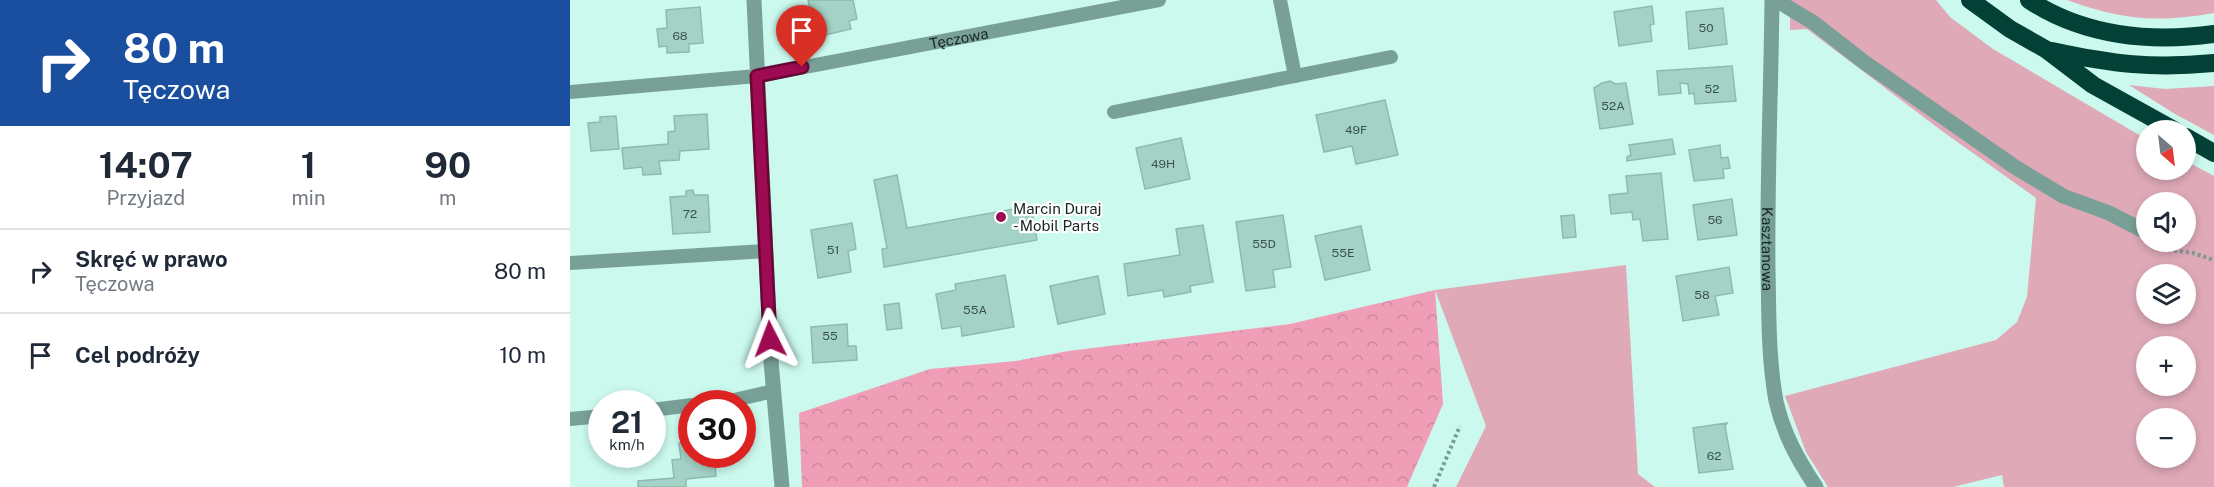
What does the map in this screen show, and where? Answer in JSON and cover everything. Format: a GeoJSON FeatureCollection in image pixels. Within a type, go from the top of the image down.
{"type":"FeatureCollection","features":[{"type":"Feature","properties":{"kind":"highway"},"geometry":{"type":"LineString","coordinates":[[1970,0],[2010,29],[2047,50],[2093,85],[2156,120]]}},
{"type":"Feature","properties":{"kind":"highway"},"geometry":{"type":"LineString","coordinates":[[2029,0],[2067,20],[2102,31],[2142,37],[2180,39],[2214,34]]}},
{"type":"Feature","properties":{"kind":"highway"},"geometry":{"type":"LineString","coordinates":[[2047,50],[2102,62],[2139,66],[2177,67],[2214,63]]}},
{"type":"Feature","properties":{"kind":"highway"},"geometry":{"type":"LineString","coordinates":[[2196,143],[2214,153]]}},
{"type":"Feature","properties":{"kind":"street"},"geometry":{"type":"LineString","coordinates":[[754,0],[774,391],[782,487]]}},
{"type":"Feature","properties":{"kind":"street"},"geometry":{"type":"LineString","coordinates":[[1774,0],[1814,23],[1864,62],[2015,167],[2063,196],[2109,213],[2136,230]]}},
{"type":"Feature","properties":{"kind":"street","name":"Kasztanowa"},"geometry":{"type":"LineString","coordinates":[[1774,0],[1768,208],[1769,355],[1777,402],[1789,442],[1816,487]]}},
{"type":"Feature","properties":{"kind":"lane","name":"Tęczowa"},"geometry":{"type":"LineString","coordinates":[[570,92],[757,76],[1159,0]]}},
{"type":"Feature","properties":{"kind":"lane"},"geometry":{"type":"LineString","coordinates":[[1280,0],[1295,76]]}},
{"type":"Feature","properties":{"kind":"lane"},"geometry":{"type":"LineString","coordinates":[[1114,112],[1391,57]]}},
{"type":"Feature","properties":{"kind":"lane"},"geometry":{"type":"LineString","coordinates":[[570,263],[766,251]]}},
{"type":"Feature","properties":{"kind":"lane"},"geometry":{"type":"LineString","coordinates":[[756,395],[774,391]]}},
{"type":"Feature","properties":{"kind":"lane"},"geometry":{"type":"LineString","coordinates":[[570,419],[588,417]]}},
{"type":"Feature","properties":{"kind":"path"},"geometry":{"type":"LineString","coordinates":[[2188,252],[2214,260]]}},
{"type":"Feature","properties":{"kind":"path"},"geometry":{"type":"LineString","coordinates":[[1434,487],[1460,426]]}},
{"type":"Feature","properties":{"kind":"shaded area"},"geometry":{"type":"Polygon","coordinates":[[[1790,0],[1936,0],[1950,17],[1993,49],[2136,133],[2136,180],[2196,180],[2196,166],[2214,176],[2214,487],[2004,487],[2002,475],[1953,487],[1828,487],[1806,452],[1785,396],[1996,340],[2017,322],[2027,297],[2036,198],[1942,131],[1807,29],[1790,30],[1790,0]]]}},
{"type":"Feature","properties":{"kind":"shaded area"},"geometry":{"type":"Polygon","coordinates":[[[2067,0],[2214,0],[2214,13],[2174,18],[2139,18],[2105,12],[2067,0]]]}},
{"type":"Feature","properties":{"kind":"shaded area"},"geometry":{"type":"Polygon","coordinates":[[[2129,85],[2165,89],[2214,86],[2214,135],[2196,125],[2196,120],[2186,120],[2129,85]]]}},
{"type":"Feature","properties":{"kind":"shaded area"},"geometry":{"type":"Polygon","coordinates":[[[1626,265],[1638,474],[1655,487],[1456,487],[1486,426],[1435,290],[1626,265]]]}},
{"type":"Feature","properties":{"kind":"green space"},"geometry":{"type":"Polygon","coordinates":[[[1435,290],[1443,404],[1407,487],[802,487],[799,413],[930,369],[1016,361],[1068,351],[1290,324],[1435,290]]]}},
{"type":"Feature","properties":{"kind":"building"},"geometry":{"type":"Polygon","coordinates":[[[808,0],[853,0],[857,19],[849,21],[851,29],[816,37],[808,0]]]}},
{"type":"Feature","properties":{"kind":"building"},"geometry":{"type":"Polygon","coordinates":[[[1652,6],[1654,24],[1650,25],[1652,41],[1619,46],[1614,12],[1652,6]]]}},
{"type":"Feature","properties":{"kind":"building"},"geometry":{"type":"Polygon","coordinates":[[[700,7],[703,43],[689,44],[689,52],[667,53],[667,46],[659,47],[657,29],[667,28],[666,10],[700,7]]]}},
{"type":"Feature","properties":{"kind":"building"},"geometry":{"type":"Polygon","coordinates":[[[1723,8],[1727,44],[1689,49],[1686,12],[1723,8]]]}},
{"type":"Feature","properties":{"kind":"building"},"geometry":{"type":"Polygon","coordinates":[[[1732,66],[1736,101],[1695,104],[1694,93],[1689,94],[1688,84],[1680,83],[1681,93],[1659,95],[1657,71],[1732,66]]]}},
{"type":"Feature","properties":{"kind":"building"},"geometry":{"type":"Polygon","coordinates":[[[1610,81],[1615,84],[1626,83],[1633,124],[1600,129],[1594,88],[1610,81]]]}},
{"type":"Feature","properties":{"kind":"building"},"geometry":{"type":"Polygon","coordinates":[[[1385,100],[1398,155],[1356,164],[1352,146],[1324,152],[1316,115],[1385,100]]]}},
{"type":"Feature","properties":{"kind":"building"},"geometry":{"type":"Polygon","coordinates":[[[707,114],[709,149],[680,151],[679,160],[659,161],[661,174],[643,175],[642,167],[624,169],[622,148],[668,144],[668,132],[675,131],[674,116],[707,114]]]}},
{"type":"Feature","properties":{"kind":"building"},"geometry":{"type":"Polygon","coordinates":[[[616,116],[619,149],[591,151],[588,123],[600,122],[600,117],[616,116]]]}},
{"type":"Feature","properties":{"kind":"building"},"geometry":{"type":"Polygon","coordinates":[[[1181,138],[1190,179],[1145,189],[1136,148],[1181,138]]]}},
{"type":"Feature","properties":{"kind":"building"},"geometry":{"type":"Polygon","coordinates":[[[1672,139],[1675,154],[1627,161],[1627,157],[1631,155],[1629,145],[1672,139]]]}},
{"type":"Feature","properties":{"kind":"building"},"geometry":{"type":"Polygon","coordinates":[[[1720,145],[1721,158],[1728,157],[1730,168],[1723,169],[1724,178],[1694,181],[1689,150],[1720,145]]]}},
{"type":"Feature","properties":{"kind":"building"},"geometry":{"type":"Polygon","coordinates":[[[1661,173],[1668,239],[1643,241],[1640,219],[1633,220],[1632,212],[1611,214],[1609,195],[1628,193],[1626,176],[1661,173]]]}},
{"type":"Feature","properties":{"kind":"building","name":"Marcin Duraj - Mobil Parts"},"geometry":{"type":"Polygon","coordinates":[[[897,175],[907,228],[1031,206],[1037,240],[884,267],[882,249],[887,248],[874,180],[897,175]]]}},
{"type":"Feature","properties":{"kind":"building"},"geometry":{"type":"Polygon","coordinates":[[[693,190],[694,195],[708,195],[710,232],[673,234],[670,197],[686,196],[686,191],[693,190]]]}},
{"type":"Feature","properties":{"kind":"building"},"geometry":{"type":"Polygon","coordinates":[[[1732,199],[1737,235],[1698,240],[1693,205],[1732,199]]]}},
{"type":"Feature","properties":{"kind":"building"},"geometry":{"type":"Polygon","coordinates":[[[1283,215],[1291,267],[1273,270],[1275,287],[1246,291],[1236,222],[1283,215]]]}},
{"type":"Feature","properties":{"kind":"building"},"geometry":{"type":"Polygon","coordinates":[[[1574,215],[1576,237],[1563,238],[1561,216],[1574,215]]]}},
{"type":"Feature","properties":{"kind":"building"},"geometry":{"type":"Polygon","coordinates":[[[852,223],[856,249],[848,251],[851,272],[818,278],[811,230],[852,223]]]}},
{"type":"Feature","properties":{"kind":"building"},"geometry":{"type":"Polygon","coordinates":[[[1203,225],[1213,282],[1190,286],[1191,292],[1164,297],[1163,290],[1128,296],[1124,264],[1180,255],[1176,229],[1203,225]]]}},
{"type":"Feature","properties":{"kind":"building"},"geometry":{"type":"Polygon","coordinates":[[[1361,226],[1370,270],[1325,280],[1315,236],[1361,226]]]}},
{"type":"Feature","properties":{"kind":"building"},"geometry":{"type":"Polygon","coordinates":[[[1729,267],[1733,293],[1715,296],[1719,315],[1683,321],[1676,276],[1729,267]]]}},
{"type":"Feature","properties":{"kind":"building"},"geometry":{"type":"Polygon","coordinates":[[[1005,275],[1014,327],[962,336],[961,326],[942,329],[936,294],[956,290],[955,284],[1005,275]]]}},
{"type":"Feature","properties":{"kind":"building"},"geometry":{"type":"Polygon","coordinates":[[[1098,276],[1105,314],[1058,324],[1050,286],[1098,276]]]}},
{"type":"Feature","properties":{"kind":"building"},"geometry":{"type":"Polygon","coordinates":[[[899,303],[902,328],[887,330],[884,305],[899,303]]]}},
{"type":"Feature","properties":{"kind":"building"},"geometry":{"type":"Polygon","coordinates":[[[847,324],[848,346],[856,346],[857,360],[813,363],[811,327],[847,324]]]}},
{"type":"Feature","properties":{"kind":"building"},"geometry":{"type":"Polygon","coordinates":[[[1727,423],[1725,426],[1733,469],[1699,473],[1693,428],[1727,423]]]}},
{"type":"Feature","properties":{"kind":"building"},"geometry":{"type":"Polygon","coordinates":[[[678,459],[678,468],[715,468],[716,476],[686,479],[686,487],[638,487],[638,481],[674,478],[672,460],[678,459]]]}},
{"type":"Feature","properties":{"kind":"place","name":"Marcin Duraj - Mobil Parts"},"geometry":{"type":"Point","coordinates":[1001,217]}},
{"type":"Feature","properties":{"kind":"route"},"geometry":{"type":"LineString","coordinates":[[770,339],[757,76],[802,67]]}}]}
